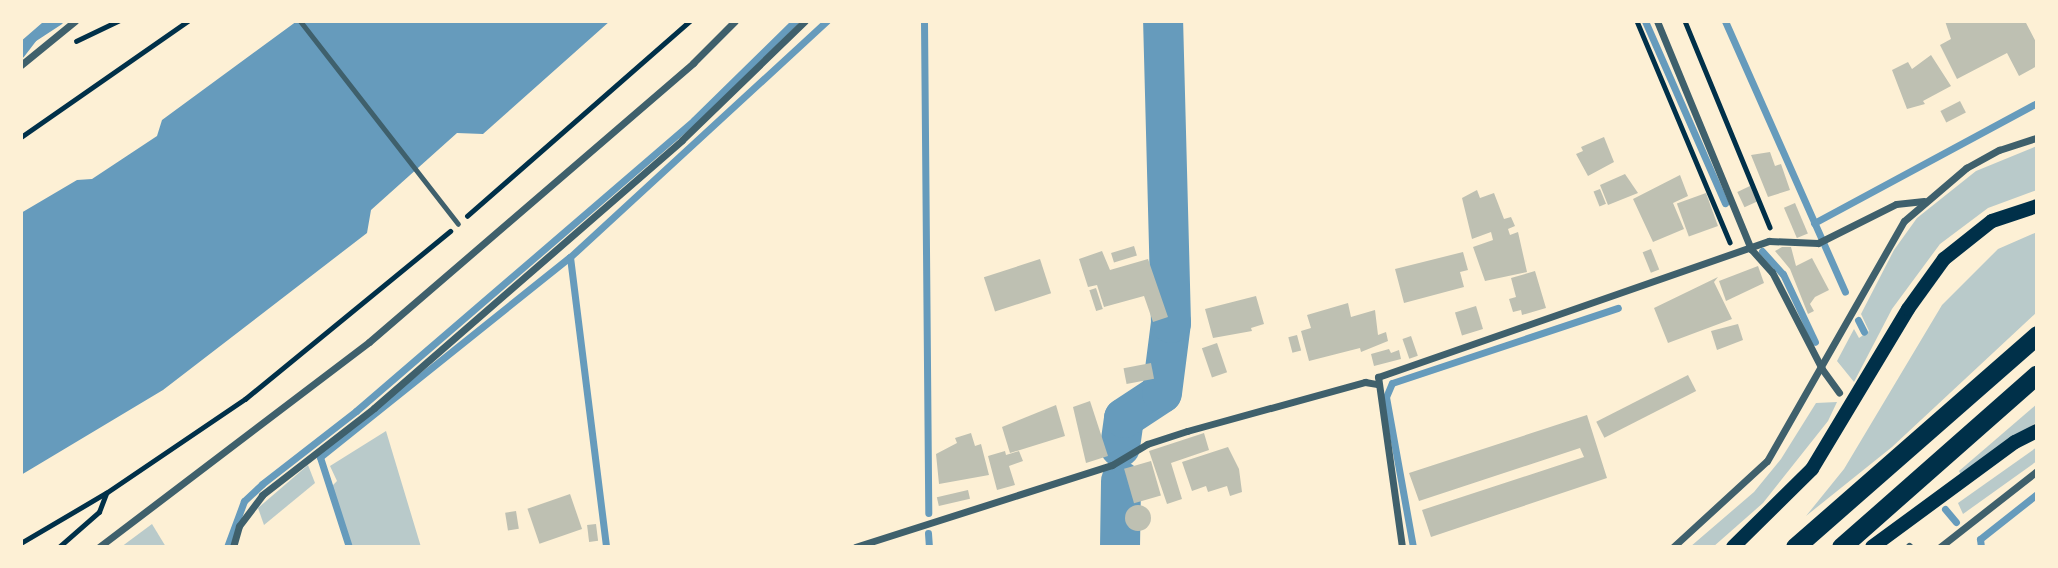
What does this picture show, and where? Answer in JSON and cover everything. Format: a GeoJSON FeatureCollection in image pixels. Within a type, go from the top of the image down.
{"type":"FeatureCollection","features":[{"type":"Feature","properties":{"kind":"highway"},"geometry":{"type":"LineString","coordinates":[[1795,547],[2037,335]]}},
{"type":"Feature","properties":{"kind":"highway"},"geometry":{"type":"LineString","coordinates":[[1841,547],[2037,374]]}},
{"type":"Feature","properties":{"kind":"main road"},"geometry":{"type":"LineString","coordinates":[[1733,547],[1812,469],[1908,309],[1944,259],[1992,221],[2037,206]]}},
{"type":"Feature","properties":{"kind":"main road"},"geometry":{"type":"LineString","coordinates":[[1872,547],[2015,442],[2037,431]]}},
{"type":"Feature","properties":{"kind":"street"},"geometry":{"type":"LineString","coordinates":[[21,65],[75,21]]}},
{"type":"Feature","properties":{"kind":"street"},"geometry":{"type":"LineString","coordinates":[[99,547],[369,342],[693,63],[735,21]]}},
{"type":"Feature","properties":{"kind":"street"},"geometry":{"type":"LineString","coordinates":[[233,547],[239,526],[262,495],[374,408],[682,140],[805,21]]}},
{"type":"Feature","properties":{"kind":"street"},"geometry":{"type":"LineString","coordinates":[[1657,21],[1751,249],[1772,272],[1822,369],[1839,392]]}},
{"type":"Feature","properties":{"kind":"street"},"geometry":{"type":"LineString","coordinates":[[1673,547],[1767,461],[1822,369],[1877,262],[1924,201],[1966,168],[1999,150],[2037,138]]}},
{"type":"Feature","properties":{"kind":"street"},"geometry":{"type":"LineString","coordinates":[[1376,384],[1386,373],[1776,240],[1818,243],[1896,204],[1924,201]]}},
{"type":"Feature","properties":{"kind":"street"},"geometry":{"type":"LineString","coordinates":[[855,547],[1112,465],[1147,444],[1186,431],[1365,382],[1376,384]]}},
{"type":"Feature","properties":{"kind":"street"},"geometry":{"type":"LineString","coordinates":[[1376,384],[1402,547]]}},
{"type":"Feature","properties":{"kind":"street"},"geometry":{"type":"LineString","coordinates":[[1940,547],[2037,471]]}},
{"type":"Feature","properties":{"kind":"lane"},"geometry":{"type":"LineString","coordinates":[[300,21],[458,224]]}},
{"type":"Feature","properties":{"kind":"path"},"geometry":{"type":"LineString","coordinates":[[21,137],[188,21]]}},
{"type":"Feature","properties":{"kind":"path"},"geometry":{"type":"LineString","coordinates":[[21,543],[106,493],[245,399],[458,224],[690,21]]}},
{"type":"Feature","properties":{"kind":"path"},"geometry":{"type":"LineString","coordinates":[[1637,21],[1735,255]]}},
{"type":"Feature","properties":{"kind":"path"},"geometry":{"type":"LineString","coordinates":[[1685,21],[1776,240]]}},
{"type":"Feature","properties":{"kind":"path"},"geometry":{"type":"LineString","coordinates":[[59,547],[99,512],[106,493]]}},
{"type":"Feature","properties":{"kind":"shaded area"},"geometry":{"type":"Polygon","coordinates":[[[2037,146],[2037,190],[1988,208],[1940,244],[1892,309],[1854,382],[1837,361],[1854,329],[1859,338],[1869,331],[1861,314],[1894,250],[1917,218],[1976,171],[2037,146]]]}},
{"type":"Feature","properties":{"kind":"shaded area"},"geometry":{"type":"Polygon","coordinates":[[[2037,232],[2037,312],[1892,447],[1806,516],[1844,469],[1942,305],[1998,249],[2037,232]]]}},
{"type":"Feature","properties":{"kind":"shaded area"},"geometry":{"type":"Polygon","coordinates":[[[1837,402],[1828,421],[1763,503],[1713,547],[1690,547],[1754,492],[1781,459],[1816,403],[1837,402]]]}},
{"type":"Feature","properties":{"kind":"shaded area"},"geometry":{"type":"Polygon","coordinates":[[[2037,404],[2037,422],[1961,475],[1959,471],[2037,404]]]}},
{"type":"Feature","properties":{"kind":"shaded area"},"geometry":{"type":"Polygon","coordinates":[[[386,431],[421,547],[349,547],[331,487],[337,481],[330,466],[386,431]]]}},
{"type":"Feature","properties":{"kind":"shaded area"},"geometry":{"type":"Polygon","coordinates":[[[2037,447],[2037,461],[1963,514],[1958,503],[2037,447]]]}},
{"type":"Feature","properties":{"kind":"shaded area"},"geometry":{"type":"Polygon","coordinates":[[[308,465],[315,483],[264,525],[258,508],[308,465]]]}},
{"type":"Feature","properties":{"kind":"shaded area"},"geometry":{"type":"Polygon","coordinates":[[[152,524],[166,547],[121,547],[152,524]]]}},
{"type":"Feature","properties":{"kind":"water"},"geometry":{"type":"Polygon","coordinates":[[[297,21],[610,21],[483,134],[457,133],[371,210],[367,233],[163,390],[21,475],[21,213],[77,180],[92,179],[157,136],[162,120],[297,21]]]}},
{"type":"Feature","properties":{"kind":"building"},"geometry":{"type":"Polygon","coordinates":[[[1945,21],[2025,21],[2037,44],[2037,66],[2019,76],[2007,53],[1957,79],[1940,45],[1951,39],[1945,21]]]}},
{"type":"Feature","properties":{"kind":"building"},"geometry":{"type":"Polygon","coordinates":[[[1931,55],[1951,86],[1923,101],[1925,104],[1907,109],[1892,70],[1908,62],[1912,69],[1931,55]]]}},
{"type":"Feature","properties":{"kind":"building"},"geometry":{"type":"Polygon","coordinates":[[[1960,101],[1966,113],[1946,123],[1940,111],[1960,101]]]}},
{"type":"Feature","properties":{"kind":"building"},"geometry":{"type":"Polygon","coordinates":[[[1604,137],[1614,162],[1588,176],[1576,154],[1583,151],[1581,147],[1604,137]]]}},
{"type":"Feature","properties":{"kind":"building"},"geometry":{"type":"Polygon","coordinates":[[[1770,152],[1775,166],[1781,164],[1790,190],[1768,197],[1751,155],[1770,152]]]}},
{"type":"Feature","properties":{"kind":"building"},"geometry":{"type":"Polygon","coordinates":[[[1625,174],[1638,193],[1608,205],[1600,185],[1625,174]]]}},
{"type":"Feature","properties":{"kind":"building"},"geometry":{"type":"Polygon","coordinates":[[[1680,175],[1688,196],[1673,203],[1684,229],[1653,242],[1633,199],[1680,175]]]}},
{"type":"Feature","properties":{"kind":"building"},"geometry":{"type":"Polygon","coordinates":[[[1750,186],[1757,201],[1744,207],[1737,192],[1750,186]]]}},
{"type":"Feature","properties":{"kind":"building"},"geometry":{"type":"Polygon","coordinates":[[[1600,189],[1606,204],[1600,206],[1594,192],[1600,189]]]}},
{"type":"Feature","properties":{"kind":"building"},"geometry":{"type":"Polygon","coordinates":[[[1477,190],[1480,198],[1494,193],[1504,219],[1511,217],[1515,226],[1508,229],[1510,235],[1518,232],[1527,272],[1485,281],[1473,247],[1493,240],[1491,232],[1472,239],[1462,198],[1477,190]]]}},
{"type":"Feature","properties":{"kind":"building"},"geometry":{"type":"Polygon","coordinates":[[[1706,193],[1718,226],[1689,236],[1677,204],[1706,193]]]}},
{"type":"Feature","properties":{"kind":"building"},"geometry":{"type":"Polygon","coordinates":[[[1795,203],[1808,233],[1797,238],[1784,208],[1795,203]]]}},
{"type":"Feature","properties":{"kind":"building"},"geometry":{"type":"Polygon","coordinates":[[[1134,246],[1137,256],[1114,263],[1111,253],[1134,246]]]}},
{"type":"Feature","properties":{"kind":"building"},"geometry":{"type":"Polygon","coordinates":[[[1782,247],[1791,247],[1796,266],[1812,258],[1829,290],[1815,297],[1810,304],[1814,311],[1808,314],[1790,269],[1775,251],[1782,247]]]}},
{"type":"Feature","properties":{"kind":"building"},"geometry":{"type":"Polygon","coordinates":[[[1651,249],[1659,269],[1651,273],[1643,252],[1651,249]]]}},
{"type":"Feature","properties":{"kind":"building"},"geometry":{"type":"Polygon","coordinates":[[[1102,251],[1110,270],[1148,259],[1168,317],[1153,322],[1144,296],[1104,307],[1097,285],[1088,287],[1079,259],[1102,251]]]}},
{"type":"Feature","properties":{"kind":"building"},"geometry":{"type":"Polygon","coordinates":[[[1463,252],[1468,270],[1460,272],[1464,287],[1404,303],[1395,269],[1463,252]]]}},
{"type":"Feature","properties":{"kind":"building"},"geometry":{"type":"Polygon","coordinates":[[[1040,259],[1051,293],[995,311],[984,277],[1040,259]]]}},
{"type":"Feature","properties":{"kind":"building"},"geometry":{"type":"Polygon","coordinates":[[[1758,266],[1764,283],[1726,301],[1719,281],[1758,266]]]}},
{"type":"Feature","properties":{"kind":"building"},"geometry":{"type":"Polygon","coordinates":[[[1535,271],[1546,308],[1522,315],[1521,310],[1513,312],[1509,299],[1516,297],[1511,278],[1535,271]]]}},
{"type":"Feature","properties":{"kind":"building"},"geometry":{"type":"Polygon","coordinates":[[[1718,277],[1714,282],[1732,319],[1668,343],[1654,308],[1718,277]]]}},
{"type":"Feature","properties":{"kind":"building"},"geometry":{"type":"Polygon","coordinates":[[[1096,288],[1103,309],[1096,311],[1089,290],[1096,288]]]}},
{"type":"Feature","properties":{"kind":"building"},"geometry":{"type":"Polygon","coordinates":[[[1256,296],[1264,324],[1251,328],[1252,331],[1213,338],[1205,309],[1256,296]]]}},
{"type":"Feature","properties":{"kind":"building"},"geometry":{"type":"Polygon","coordinates":[[[1348,303],[1351,317],[1375,310],[1378,335],[1386,332],[1388,341],[1361,352],[1360,348],[1309,361],[1301,331],[1311,328],[1307,315],[1348,303]]]}},
{"type":"Feature","properties":{"kind":"building"},"geometry":{"type":"Polygon","coordinates":[[[1476,306],[1483,329],[1462,335],[1455,312],[1476,306]]]}},
{"type":"Feature","properties":{"kind":"building"},"geometry":{"type":"Polygon","coordinates":[[[1738,324],[1743,340],[1717,350],[1711,331],[1738,324]]]}},
{"type":"Feature","properties":{"kind":"building"},"geometry":{"type":"Polygon","coordinates":[[[1297,335],[1301,350],[1292,353],[1288,337],[1297,335]]]}},
{"type":"Feature","properties":{"kind":"building"},"geometry":{"type":"Polygon","coordinates":[[[1411,336],[1418,356],[1409,359],[1402,339],[1411,336]]]}},
{"type":"Feature","properties":{"kind":"building"},"geometry":{"type":"Polygon","coordinates":[[[1217,343],[1227,372],[1212,378],[1202,348],[1217,343]]]}},
{"type":"Feature","properties":{"kind":"building"},"geometry":{"type":"Polygon","coordinates":[[[1389,349],[1391,353],[1399,350],[1401,359],[1374,366],[1371,354],[1389,349]]]}},
{"type":"Feature","properties":{"kind":"building"},"geometry":{"type":"Polygon","coordinates":[[[1151,363],[1154,379],[1127,384],[1124,368],[1151,363]]]}},
{"type":"Feature","properties":{"kind":"building"},"geometry":{"type":"Polygon","coordinates":[[[1688,375],[1696,391],[1604,438],[1596,422],[1688,375]]]}},
{"type":"Feature","properties":{"kind":"building"},"geometry":{"type":"Polygon","coordinates":[[[1090,401],[1108,456],[1086,463],[1073,407],[1090,401]]]}},
{"type":"Feature","properties":{"kind":"building"},"geometry":{"type":"Polygon","coordinates":[[[1056,405],[1065,436],[1010,453],[1002,427],[1056,405]]]}},
{"type":"Feature","properties":{"kind":"building"},"geometry":{"type":"Polygon","coordinates":[[[1587,415],[1607,478],[1431,537],[1422,510],[1584,457],[1580,448],[1419,501],[1409,473],[1587,415]]]}},
{"type":"Feature","properties":{"kind":"building"},"geometry":{"type":"Polygon","coordinates":[[[971,433],[975,446],[981,444],[989,475],[939,484],[936,454],[957,443],[955,438],[971,433]]]}},
{"type":"Feature","properties":{"kind":"building"},"geometry":{"type":"Polygon","coordinates":[[[1204,433],[1209,450],[1171,463],[1182,499],[1167,504],[1149,451],[1204,433]]]}},
{"type":"Feature","properties":{"kind":"building"},"geometry":{"type":"Polygon","coordinates":[[[1228,447],[1239,469],[1242,492],[1230,496],[1227,486],[1208,492],[1206,486],[1192,491],[1182,462],[1228,447]]]}},
{"type":"Feature","properties":{"kind":"building"},"geometry":{"type":"Polygon","coordinates":[[[1005,451],[1006,455],[1019,451],[1023,461],[1009,466],[1015,485],[997,490],[988,456],[1005,451]]]}},
{"type":"Feature","properties":{"kind":"building"},"geometry":{"type":"Polygon","coordinates":[[[1151,461],[1161,496],[1134,503],[1124,469],[1151,461]]]}},
{"type":"Feature","properties":{"kind":"building"},"geometry":{"type":"Polygon","coordinates":[[[968,490],[970,499],[939,506],[937,497],[968,490]]]}},
{"type":"Feature","properties":{"kind":"building"},"geometry":{"type":"Polygon","coordinates":[[[570,494],[582,529],[539,544],[527,509],[570,494]]]}},
{"type":"Feature","properties":{"kind":"building"},"geometry":{"type":"Polygon","coordinates":[[[1138,505],[1147,509],[1151,518],[1147,527],[1138,531],[1129,527],[1125,518],[1129,509],[1138,505]]]}},
{"type":"Feature","properties":{"kind":"building"},"geometry":{"type":"Polygon","coordinates":[[[516,511],[519,529],[508,530],[505,513],[516,511]]]}},
{"type":"Feature","properties":{"kind":"building"},"geometry":{"type":"Polygon","coordinates":[[[596,524],[598,541],[589,542],[587,525],[596,524]]]}},
{"type":"Feature","properties":{"kind":"waterway"},"geometry":{"type":"LineString","coordinates":[[21,45],[49,21]]}},
{"type":"Feature","properties":{"kind":"waterway"},"geometry":{"type":"LineString","coordinates":[[21,54],[33,38],[59,21]]}},
{"type":"Feature","properties":{"kind":"waterway"},"geometry":{"type":"LineString","coordinates":[[227,547],[244,501],[262,484],[356,411],[694,120],[795,21]]}},
{"type":"Feature","properties":{"kind":"waterway"},"geometry":{"type":"LineString","coordinates":[[349,547],[320,457],[570,257],[827,21]]}},
{"type":"Feature","properties":{"kind":"waterway"},"geometry":{"type":"LineString","coordinates":[[924,21],[928,513]]}},
{"type":"Feature","properties":{"kind":"waterway"},"geometry":{"type":"LineString","coordinates":[[1120,447],[1124,418],[1162,393],[1171,323],[1163,21]]}},
{"type":"Feature","properties":{"kind":"waterway"},"geometry":{"type":"LineString","coordinates":[[1645,21],[1725,203]]}},
{"type":"Feature","properties":{"kind":"waterway"},"geometry":{"type":"LineString","coordinates":[[1725,21],[1845,292]]}},
{"type":"Feature","properties":{"kind":"waterway"},"geometry":{"type":"LineString","coordinates":[[1814,223],[2037,103]]}},
{"type":"Feature","properties":{"kind":"waterway"},"geometry":{"type":"LineString","coordinates":[[1762,251],[1783,274],[1815,342]]}},
{"type":"Feature","properties":{"kind":"waterway"},"geometry":{"type":"LineString","coordinates":[[570,257],[606,547]]}},
{"type":"Feature","properties":{"kind":"waterway"},"geometry":{"type":"LineString","coordinates":[[1413,547],[1386,397],[1392,383],[1618,308]]}},
{"type":"Feature","properties":{"kind":"waterway"},"geometry":{"type":"LineString","coordinates":[[1858,320],[1864,332]]}},
{"type":"Feature","properties":{"kind":"waterway"},"geometry":{"type":"LineString","coordinates":[[1120,547],[1121,481]]}},
{"type":"Feature","properties":{"kind":"waterway"},"geometry":{"type":"LineString","coordinates":[[1981,547],[1980,539],[2037,494]]}},
{"type":"Feature","properties":{"kind":"waterway"},"geometry":{"type":"LineString","coordinates":[[1945,509],[1956,522]]}},
{"type":"Feature","properties":{"kind":"waterway"},"geometry":{"type":"LineString","coordinates":[[928,533],[929,547]]}}]}
